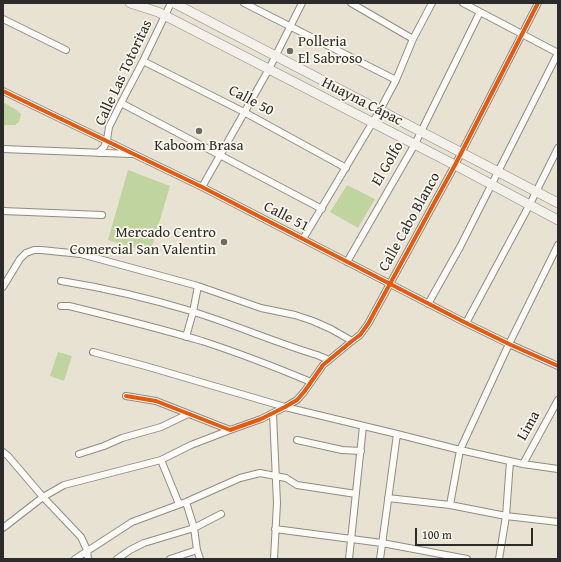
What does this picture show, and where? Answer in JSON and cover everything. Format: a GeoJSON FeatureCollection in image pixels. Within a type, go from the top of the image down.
{"type":"FeatureCollection","features":[{"type":"Feature","properties":{"kind":"main road","name":"Huayna Cápac"},"geometry":{"type":"LineString","coordinates":[[130,3],[148,8],[165,16],[415,144],[558,220]]}},
{"type":"Feature","properties":{"kind":"main road","name":"Huayna Cápac"},"geometry":{"type":"LineString","coordinates":[[172,3],[558,203]]}},
{"type":"Feature","properties":{"kind":"street","name":"Calle Las Totoritas"},"geometry":{"type":"LineString","coordinates":[[98,152],[104,147],[110,127],[121,102],[172,3]]}},
{"type":"Feature","properties":{"kind":"street"},"geometry":{"type":"LineString","coordinates":[[244,3],[396,80]]}},
{"type":"Feature","properties":{"kind":"street"},"geometry":{"type":"LineString","coordinates":[[202,188],[269,69],[302,3]]}},
{"type":"Feature","properties":{"kind":"street"},"geometry":{"type":"LineString","coordinates":[[351,3],[413,39]]}},
{"type":"Feature","properties":{"kind":"street"},"geometry":{"type":"LineString","coordinates":[[303,239],[373,123],[396,80],[413,39],[432,3]]}},
{"type":"Feature","properties":{"kind":"street"},"geometry":{"type":"LineString","coordinates":[[428,304],[460,247],[558,53],[463,3]]}},
{"type":"Feature","properties":{"kind":"street","name":"Calle Cabo Blanco"},"geometry":{"type":"LineString","coordinates":[[3,528],[43,497],[64,485],[161,460],[191,445],[261,419],[285,408],[297,400],[323,365],[360,335],[368,324],[455,165],[538,3]]}},
{"type":"Feature","properties":{"kind":"street","name":"El Golfo"},"geometry":{"type":"LineString","coordinates":[[347,262],[415,144],[480,12]]}},
{"type":"Feature","properties":{"kind":"street"},"geometry":{"type":"LineString","coordinates":[[3,19],[66,50]]}},
{"type":"Feature","properties":{"kind":"street","name":"Calle 50"},"geometry":{"type":"LineString","coordinates":[[143,61],[244,112],[346,168]]}},
{"type":"Feature","properties":{"kind":"street","name":"Calle 51"},"geometry":{"type":"LineString","coordinates":[[3,91],[107,140],[466,323],[558,366]]}},
{"type":"Feature","properties":{"kind":"street","name":"Calle 51"},"geometry":{"type":"LineString","coordinates":[[121,102],[322,208]]}},
{"type":"Feature","properties":{"kind":"street"},"geometry":{"type":"LineString","coordinates":[[466,323],[530,204],[558,148]]}},
{"type":"Feature","properties":{"kind":"street"},"geometry":{"type":"LineString","coordinates":[[3,149],[134,154]]}},
{"type":"Feature","properties":{"kind":"street"},"geometry":{"type":"LineString","coordinates":[[3,211],[102,215]]}},
{"type":"Feature","properties":{"kind":"street"},"geometry":{"type":"LineString","coordinates":[[450,505],[460,450],[509,344],[558,245]]}},
{"type":"Feature","properties":{"kind":"street"},"geometry":{"type":"LineString","coordinates":[[3,287],[20,259],[26,253],[34,250],[41,250],[81,254],[198,286],[261,308],[295,315],[314,321],[352,341]]}},
{"type":"Feature","properties":{"kind":"street"},"geometry":{"type":"LineString","coordinates":[[61,280],[131,295],[193,312],[245,329],[329,360]]}},
{"type":"Feature","properties":{"kind":"street"},"geometry":{"type":"LineString","coordinates":[[186,337],[198,286]]}},
{"type":"Feature","properties":{"kind":"street"},"geometry":{"type":"LineString","coordinates":[[61,306],[69,306],[128,320],[186,337],[232,351],[311,382]]}},
{"type":"Feature","properties":{"kind":"street"},"geometry":{"type":"LineString","coordinates":[[93,352],[149,367],[285,408],[460,450],[523,464],[558,469]]}},
{"type":"Feature","properties":{"kind":"street"},"geometry":{"type":"LineString","coordinates":[[126,396],[156,401],[230,430]]}},
{"type":"Feature","properties":{"kind":"street","name":"Lima"},"geometry":{"type":"LineString","coordinates":[[523,464],[558,400]]}},
{"type":"Feature","properties":{"kind":"street"},"geometry":{"type":"LineString","coordinates":[[79,454],[104,446],[122,438],[161,426],[188,414]]}},
{"type":"Feature","properties":{"kind":"street"},"geometry":{"type":"LineString","coordinates":[[272,414],[277,503],[274,559]]}},
{"type":"Feature","properties":{"kind":"street"},"geometry":{"type":"LineString","coordinates":[[348,559],[363,426]]}},
{"type":"Feature","properties":{"kind":"street"},"geometry":{"type":"LineString","coordinates":[[380,559],[397,434]]}},
{"type":"Feature","properties":{"kind":"street"},"geometry":{"type":"LineString","coordinates":[[297,440],[342,450],[360,451]]}},
{"type":"Feature","properties":{"kind":"street"},"geometry":{"type":"LineString","coordinates":[[3,452],[81,537],[87,550],[88,559]]}},
{"type":"Feature","properties":{"kind":"street"},"geometry":{"type":"LineString","coordinates":[[161,460],[179,504]]}},
{"type":"Feature","properties":{"kind":"street"},"geometry":{"type":"LineString","coordinates":[[500,559],[506,516],[510,461]]}},
{"type":"Feature","properties":{"kind":"street"},"geometry":{"type":"LineString","coordinates":[[74,559],[132,522],[186,502],[240,478],[260,473],[286,478],[297,485],[356,494]]}},
{"type":"Feature","properties":{"kind":"street"},"geometry":{"type":"LineString","coordinates":[[388,498],[450,505],[506,516],[558,522]]}},
{"type":"Feature","properties":{"kind":"street"},"geometry":{"type":"LineString","coordinates":[[186,502],[194,528],[197,550],[200,559]]}},
{"type":"Feature","properties":{"kind":"street"},"geometry":{"type":"LineString","coordinates":[[117,559],[144,543],[194,528],[221,514]]}},
{"type":"Feature","properties":{"kind":"street"},"geometry":{"type":"LineString","coordinates":[[275,529],[382,543],[467,559]]}},
{"type":"Feature","properties":{"kind":"street"},"geometry":{"type":"LineString","coordinates":[[170,559],[197,550]]}},
{"type":"Feature","properties":{"kind":"green space"},"geometry":{"type":"Polygon","coordinates":[[[3,102],[21,114],[19,122],[15,125],[3,125],[3,102]]]}},
{"type":"Feature","properties":{"kind":"green space"},"geometry":{"type":"Polygon","coordinates":[[[128,170],[170,186],[150,253],[108,240],[128,170]]]}},
{"type":"Feature","properties":{"kind":"green space"},"geometry":{"type":"Polygon","coordinates":[[[347,185],[375,199],[358,228],[330,212],[347,185]]]}},
{"type":"Feature","properties":{"kind":"green space"},"geometry":{"type":"Polygon","coordinates":[[[58,352],[72,356],[64,381],[50,376],[58,352]]]}},
{"type":"Feature","properties":{"kind":"cycle path"},"geometry":{"type":"LineString","coordinates":[[126,396],[156,401],[230,430],[261,419],[297,400],[323,365],[360,335],[368,324],[455,165],[538,3]]}},
{"type":"Feature","properties":{"kind":"cycle path"},"geometry":{"type":"LineString","coordinates":[[3,91],[202,187],[466,323],[558,366]]}},
{"type":"Feature","properties":{"kind":"place","name":"Polleria El Sabroso"},"geometry":{"type":"Point","coordinates":[290,51]}},
{"type":"Feature","properties":{"kind":"place","name":"Kaboom Brasa"},"geometry":{"type":"Point","coordinates":[199,131]}},
{"type":"Feature","properties":{"kind":"place","name":"Mercado Centro Comercial San Valentin"},"geometry":{"type":"Point","coordinates":[224,242]}}]}
